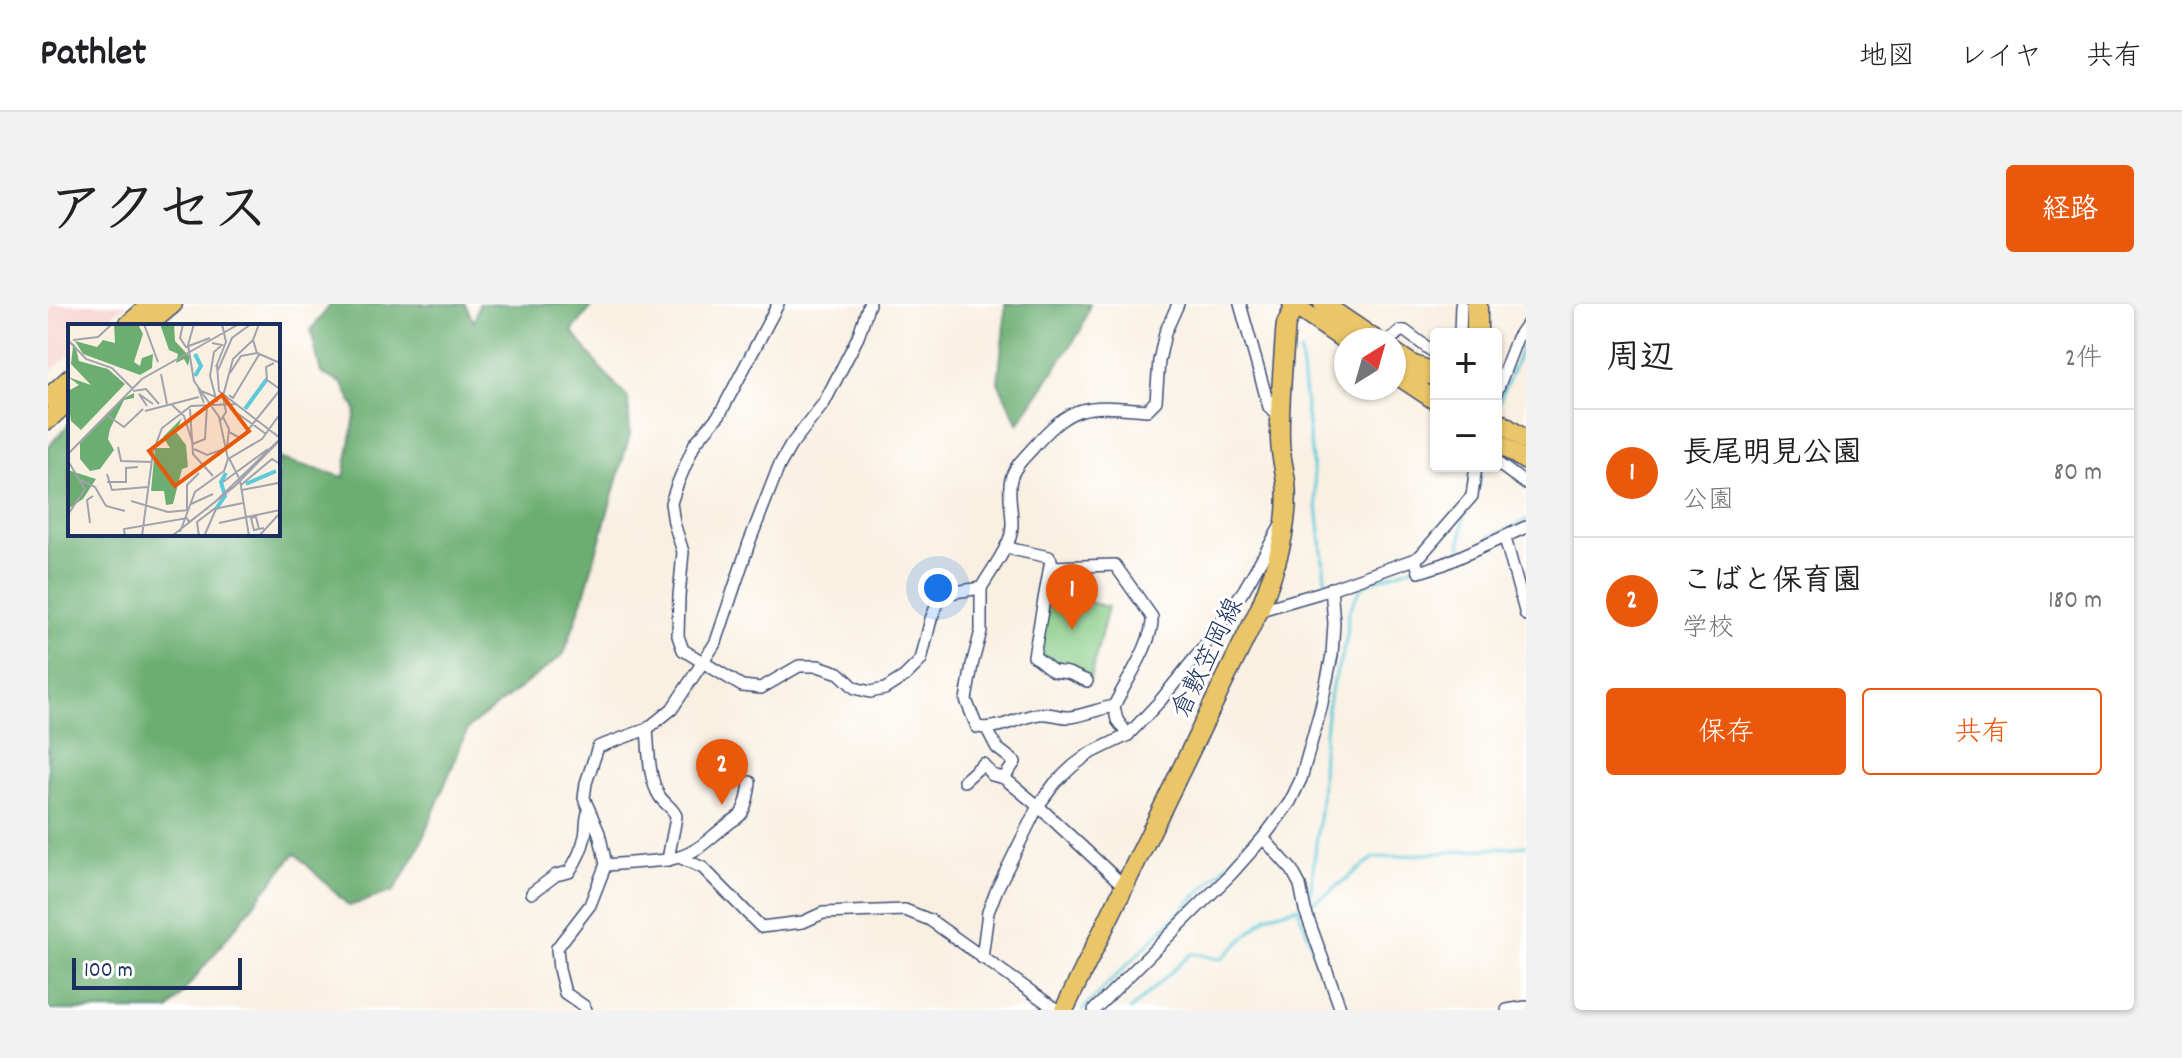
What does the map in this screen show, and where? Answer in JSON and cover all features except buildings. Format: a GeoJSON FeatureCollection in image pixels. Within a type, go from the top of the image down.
{"type":"FeatureCollection","features":[{"type":"Feature","properties":{"kind":"highway"},"geometry":{"type":"LineString","coordinates":[[1477,304],[1477,328]]}},
{"type":"Feature","properties":{"kind":"main road"},"geometry":{"type":"LineString","coordinates":[[129,324],[151,304]]}},
{"type":"Feature","properties":{"kind":"main road"},"geometry":{"type":"LineString","coordinates":[[149,324],[173,304]]}},
{"type":"Feature","properties":{"kind":"main road"},"geometry":{"type":"LineString","coordinates":[[1323,304],[1358,328]]}},
{"type":"Feature","properties":{"kind":"main road"},"geometry":{"type":"LineString","coordinates":[[1294,305],[1334,333]]}},
{"type":"Feature","properties":{"kind":"main road","name":"倉敷笠岡線"},"geometry":{"type":"LineString","coordinates":[[1064,1010],[1260,608],[1281,548],[1286,483],[1279,419],[1286,324],[1294,305]]}},
{"type":"Feature","properties":{"kind":"main road"},"geometry":{"type":"LineString","coordinates":[[1406,359],[1430,374]]}},
{"type":"Feature","properties":{"kind":"main road"},"geometry":{"type":"LineString","coordinates":[[48,398],[68,380]]}},
{"type":"Feature","properties":{"kind":"main road"},"geometry":{"type":"LineString","coordinates":[[1406,381],[1434,400]]}},
{"type":"Feature","properties":{"kind":"main road"},"geometry":{"type":"LineString","coordinates":[[48,420],[68,401]]}},
{"type":"Feature","properties":{"kind":"main road"},"geometry":{"type":"LineString","coordinates":[[1502,424],[1526,440]]}},
{"type":"Feature","properties":{"kind":"main road"},"geometry":{"type":"LineString","coordinates":[[1502,446],[1526,461]]}},
{"type":"Feature","properties":{"kind":"street"},"geometry":{"type":"LineString","coordinates":[[778,304],[720,414],[695,443],[671,503],[683,552],[678,636],[683,650],[742,686],[761,688],[799,666],[818,666],[839,673],[855,688],[870,692],[885,689],[905,676],[921,660],[938,602],[948,593],[981,588]]}},
{"type":"Feature","properties":{"kind":"street"},"geometry":{"type":"LineString","coordinates":[[586,1010],[565,993],[557,948],[590,905],[606,865],[604,849],[584,798],[598,747],[647,729],[672,709],[704,663],[716,642],[779,466],[791,445],[824,403],[858,337],[869,304]]}},
{"type":"Feature","properties":{"kind":"street"},"geometry":{"type":"LineString","coordinates":[[1114,706],[1066,718],[1056,714],[1039,714],[987,729],[977,727],[966,700],[981,631],[981,588],[1010,539],[1011,480],[1015,468],[1048,430],[1063,418],[1083,409],[1102,406],[1147,410],[1156,401],[1165,333],[1178,304]]}},
{"type":"Feature","properties":{"kind":"street"},"geometry":{"type":"LineString","coordinates":[[1240,304],[1269,407],[1279,419]]}},
{"type":"Feature","properties":{"kind":"street"},"geometry":{"type":"LineString","coordinates":[[1460,328],[1461,304]]}},
{"type":"Feature","properties":{"kind":"street"},"geometry":{"type":"LineString","coordinates":[[1502,377],[1517,338],[1526,325]]}},
{"type":"Feature","properties":{"kind":"street"},"geometry":{"type":"LineString","coordinates":[[1406,332],[1430,350]]}},
{"type":"Feature","properties":{"kind":"street"},"geometry":{"type":"LineString","coordinates":[[1502,466],[1526,484]]}},
{"type":"Feature","properties":{"kind":"street"},"geometry":{"type":"LineString","coordinates":[[1260,608],[1416,564],[1472,496],[1475,472]]}},
{"type":"Feature","properties":{"kind":"street"},"geometry":{"type":"LineString","coordinates":[[982,958],[988,912],[1038,806],[1073,766],[1089,754],[1128,735],[1160,701],[1244,590],[1285,517]]}},
{"type":"Feature","properties":{"kind":"street"},"geometry":{"type":"LineString","coordinates":[[1416,564],[1419,572],[1444,564],[1526,527]]}},
{"type":"Feature","properties":{"kind":"street"},"geometry":{"type":"LineString","coordinates":[[1505,538],[1526,615]]}},
{"type":"Feature","properties":{"kind":"street"},"geometry":{"type":"LineString","coordinates":[[1006,546],[1051,560],[1034,656],[1053,671],[1080,676],[1087,681]]}},
{"type":"Feature","properties":{"kind":"street"},"geometry":{"type":"LineString","coordinates":[[1050,567],[1115,565],[1152,617],[1153,624],[1140,657],[1114,706],[1117,720],[1128,735]]}},
{"type":"Feature","properties":{"kind":"street"},"geometry":{"type":"LineString","coordinates":[[1094,1010],[1231,874],[1262,840],[1290,802],[1301,779],[1306,741],[1332,655],[1334,623],[1325,590]]}},
{"type":"Feature","properties":{"kind":"street"},"geometry":{"type":"LineString","coordinates":[[647,729],[652,777],[659,796],[675,815],[670,842],[674,858]]}},
{"type":"Feature","properties":{"kind":"street"},"geometry":{"type":"LineString","coordinates":[[987,729],[997,748],[1015,762],[1004,778]]}},
{"type":"Feature","properties":{"kind":"street"},"geometry":{"type":"LineString","coordinates":[[964,781],[983,764],[992,775],[1004,778],[1038,806],[1124,886]]}},
{"type":"Feature","properties":{"kind":"street"},"geometry":{"type":"LineString","coordinates":[[606,865],[674,858],[695,852],[738,818],[747,800],[750,782]]}},
{"type":"Feature","properties":{"kind":"street"},"geometry":{"type":"LineString","coordinates":[[532,893],[556,875],[569,872],[580,855],[589,810]]}},
{"type":"Feature","properties":{"kind":"street"},"geometry":{"type":"LineString","coordinates":[[1251,832],[1292,870],[1300,885],[1304,906],[1341,1010]]}},
{"type":"Feature","properties":{"kind":"street"},"geometry":{"type":"LineString","coordinates":[[674,858],[703,868],[761,927],[803,922],[823,913],[905,910],[930,920],[1057,1010]]}},
{"type":"Feature","properties":{"kind":"street"},"geometry":{"type":"LineString","coordinates":[[1507,1010],[1526,1007]]}},
{"type":"Feature","properties":{"kind":"shaded area"},"geometry":{"type":"Polygon","coordinates":[[[48,304],[125,304],[103,324],[68,324],[68,356],[48,373],[48,304]]]}},
{"type":"Feature","properties":{"kind":"green space"},"geometry":{"type":"Polygon","coordinates":[[[331,304],[465,304],[474,322],[479,304],[594,304],[572,331],[628,398],[630,434],[564,654],[468,728],[418,850],[394,891],[349,906],[295,853],[169,1010],[48,1010],[48,447],[68,425],[68,536],[280,536],[280,459],[344,477],[356,410],[342,383],[321,373],[311,330],[331,304]]]}},
{"type":"Feature","properties":{"kind":"green space"},"geometry":{"type":"Polygon","coordinates":[[[1005,304],[1090,304],[1081,330],[1018,424],[998,382],[1005,304]]]}},
{"type":"Feature","properties":{"kind":"green space"},"geometry":{"type":"Polygon","coordinates":[[[1050,592],[1108,607],[1090,679],[1052,666],[1038,653],[1050,592]]]}},
{"type":"Feature","properties":{"kind":"waterway"},"geometry":{"type":"LineString","coordinates":[[1500,400],[1526,339]]}},
{"type":"Feature","properties":{"kind":"waterway"},"geometry":{"type":"LineString","coordinates":[[1300,352],[1326,587]]}},
{"type":"Feature","properties":{"kind":"waterway"},"geometry":{"type":"LineString","coordinates":[[1479,486],[1481,472]]}},
{"type":"Feature","properties":{"kind":"waterway"},"geometry":{"type":"LineString","coordinates":[[1460,552],[1464,514],[1477,497]]}},
{"type":"Feature","properties":{"kind":"waterway"},"geometry":{"type":"LineString","coordinates":[[1490,537],[1526,520]]}},
{"type":"Feature","properties":{"kind":"waterway"},"geometry":{"type":"LineString","coordinates":[[1419,564],[1443,559]]}},
{"type":"Feature","properties":{"kind":"waterway"},"geometry":{"type":"LineString","coordinates":[[1307,905],[1321,801],[1329,698],[1347,637],[1348,614],[1363,586],[1412,567]]}},
{"type":"Feature","properties":{"kind":"waterway"},"geometry":{"type":"LineString","coordinates":[[1288,793],[1301,758],[1321,682]]}},
{"type":"Feature","properties":{"kind":"waterway"},"geometry":{"type":"LineString","coordinates":[[1082,1010],[1236,856],[1285,800]]}},
{"type":"Feature","properties":{"kind":"waterway"},"geometry":{"type":"LineString","coordinates":[[1309,904],[1373,858],[1526,846]]}},
{"type":"Feature","properties":{"kind":"waterway"},"geometry":{"type":"LineString","coordinates":[[1130,1010],[1191,954],[1222,959],[1267,916],[1299,907]]}},
{"type":"Feature","properties":{"kind":"waterway"},"geometry":{"type":"LineString","coordinates":[[1298,909],[1322,973]]}},
{"type":"Feature","properties":{"kind":"place","name":"長尾明見公園"},"geometry":{"type":"Point","coordinates":[1072,630]}},
{"type":"Feature","properties":{"kind":"place","name":"こばと保育園"},"geometry":{"type":"Point","coordinates":[722,805]}}]}
